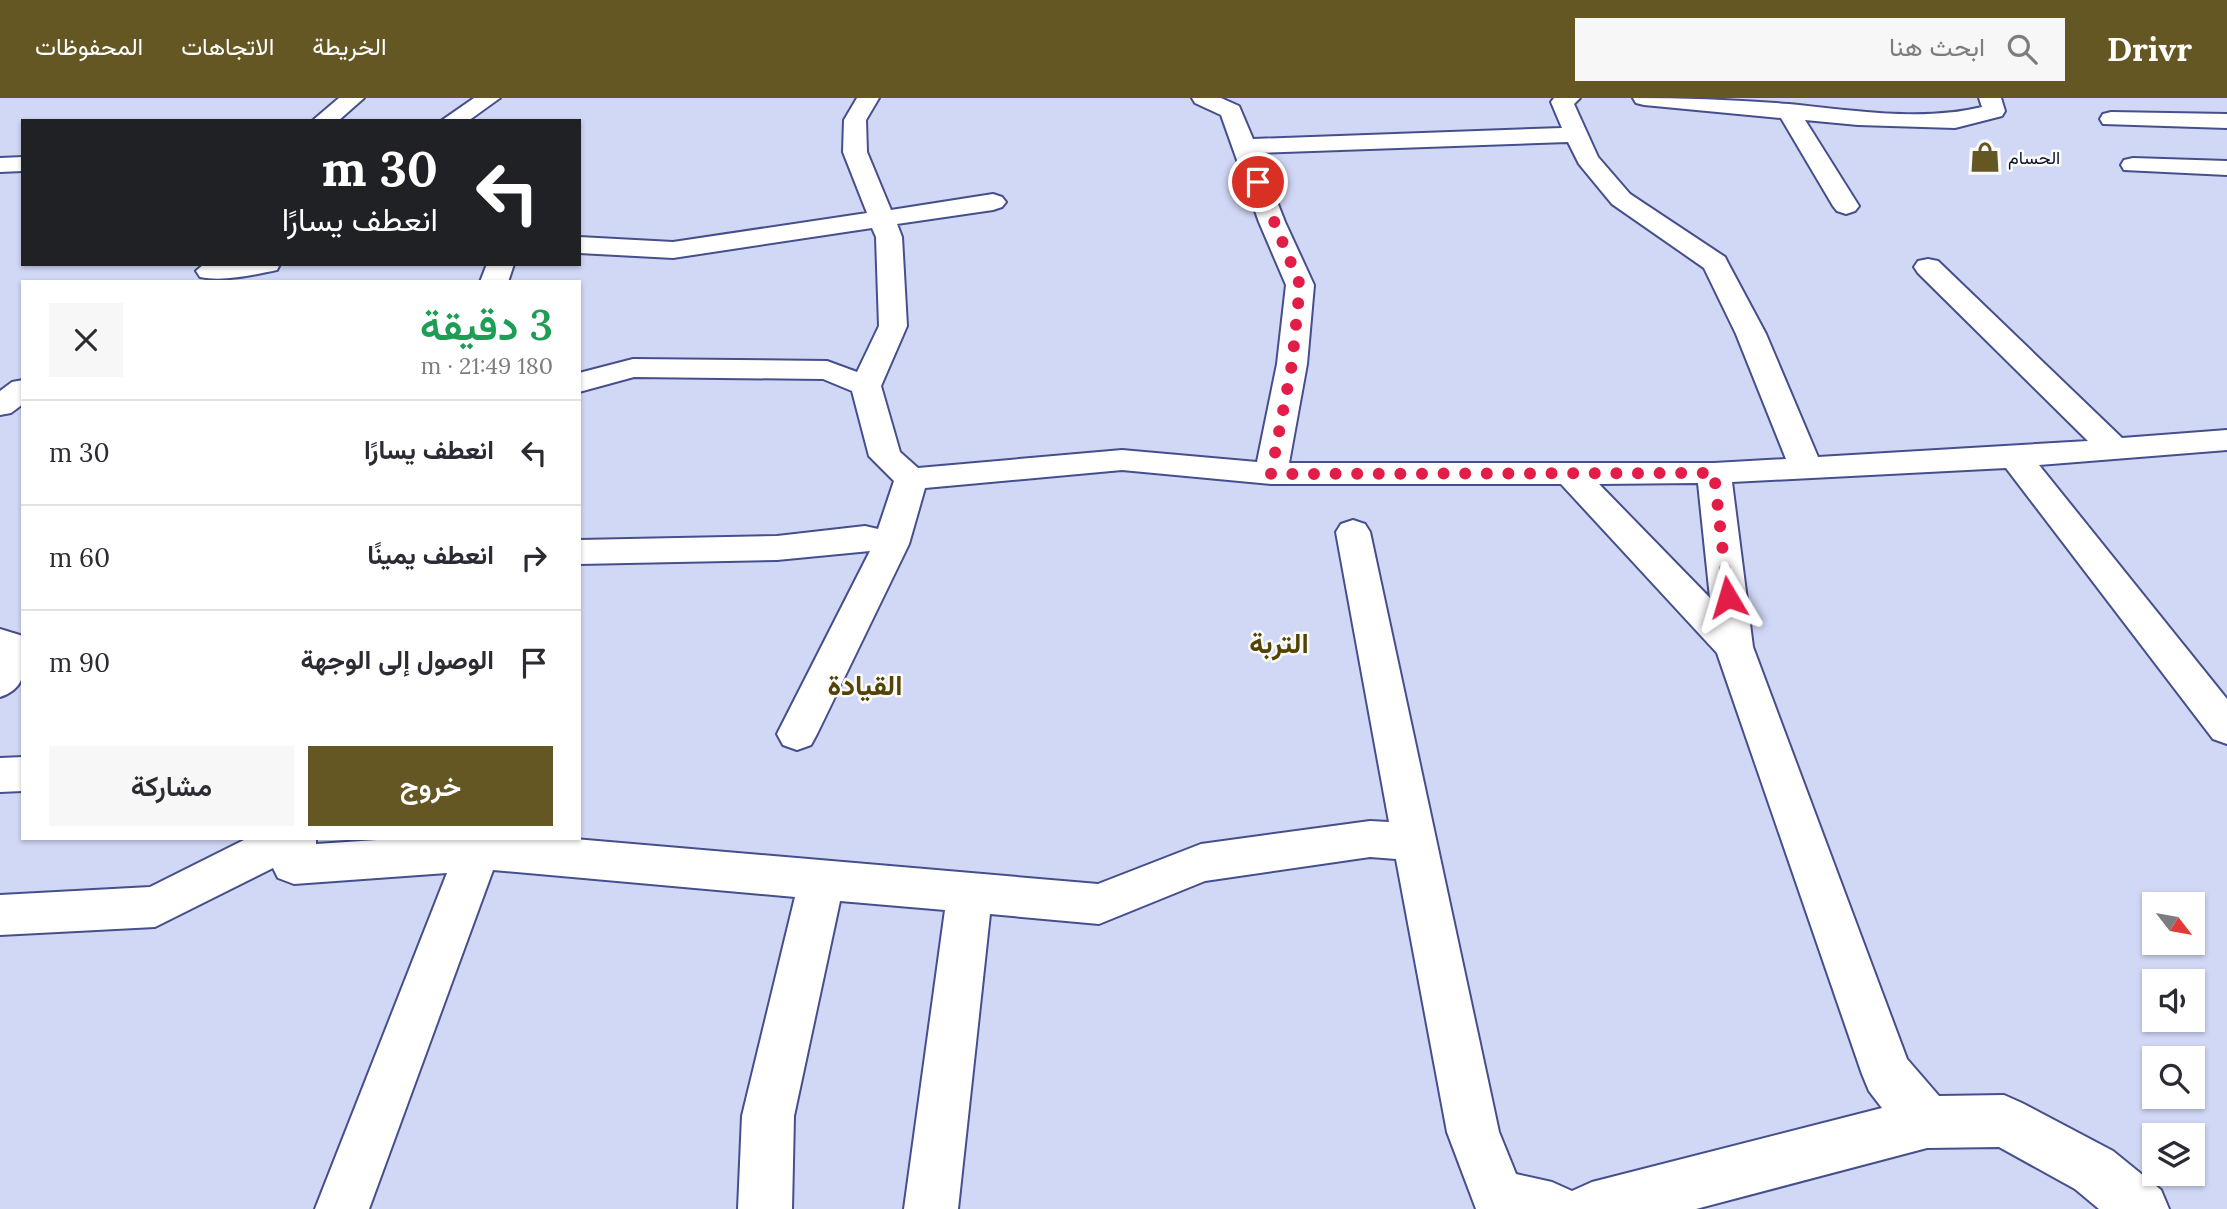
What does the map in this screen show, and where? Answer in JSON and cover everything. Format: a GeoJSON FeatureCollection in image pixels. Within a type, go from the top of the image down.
{"type":"FeatureCollection","features":[{"type":"Feature","properties":{"kind":"street"},"geometry":{"type":"LineString","coordinates":[[326,119],[353,98]]}},
{"type":"Feature","properties":{"kind":"street"},"geometry":{"type":"LineString","coordinates":[[455,119],[489,98]]}},
{"type":"Feature","properties":{"kind":"street"},"geometry":{"type":"LineString","coordinates":[[867,98],[855,120],[855,152],[889,237],[892,326],[866,386],[885,456],[911,479],[1122,460],[1271,474],[1714,473],[2015,457],[2112,447],[2227,440]]}},
{"type":"Feature","properties":{"kind":"street"},"geometry":{"type":"LineString","coordinates":[[1211,98],[1231,111],[1272,222],[1300,285],[1292,364],[1271,474]]}},
{"type":"Feature","properties":{"kind":"street"},"geometry":{"type":"LineString","coordinates":[[1569,98],[1562,102],[1587,159],[1621,199],[1714,263],[1751,334],[1805,467]]}},
{"type":"Feature","properties":{"kind":"street"},"geometry":{"type":"LineString","coordinates":[[1644,98],[1772,106],[1858,118],[1955,121],[1994,111],[1990,98]]}},
{"type":"Feature","properties":{"kind":"street"},"geometry":{"type":"LineString","coordinates":[[1772,106],[1846,206]]}},
{"type":"Feature","properties":{"kind":"street"},"geometry":{"type":"LineString","coordinates":[[2111,119],[2227,121]]}},
{"type":"Feature","properties":{"kind":"street"},"geometry":{"type":"LineString","coordinates":[[1245,146],[1576,135]]}},
{"type":"Feature","properties":{"kind":"street"},"geometry":{"type":"LineString","coordinates":[[0,166],[21,164]]}},
{"type":"Feature","properties":{"kind":"street"},"geometry":{"type":"LineString","coordinates":[[2133,165],[2227,168]]}},
{"type":"Feature","properties":{"kind":"street"},"geometry":{"type":"LineString","coordinates":[[581,246],[673,250],[993,202]]}},
{"type":"Feature","properties":{"kind":"street"},"geometry":{"type":"LineString","coordinates":[[209,272],[252,266]]}},
{"type":"Feature","properties":{"kind":"street"},"geometry":{"type":"LineString","coordinates":[[1928,267],[2112,447]]}},
{"type":"Feature","properties":{"kind":"street"},"geometry":{"type":"LineString","coordinates":[[581,382],[633,368],[827,370],[866,386]]}},
{"type":"Feature","properties":{"kind":"street"},"geometry":{"type":"LineString","coordinates":[[0,406],[21,390]]}},
{"type":"Feature","properties":{"kind":"street"},"geometry":{"type":"LineString","coordinates":[[2015,457],[2227,728]]}},
{"type":"Feature","properties":{"kind":"street"},"geometry":{"type":"LineString","coordinates":[[1570,473],[1734,647]]}},
{"type":"Feature","properties":{"kind":"street"},"geometry":{"type":"LineString","coordinates":[[1714,473],[1734,647],[1887,1074],[1927,1122]]}},
{"type":"Feature","properties":{"kind":"street"},"geometry":{"type":"LineString","coordinates":[[797,734],[891,544],[911,479]]}},
{"type":"Feature","properties":{"kind":"street"},"geometry":{"type":"LineString","coordinates":[[1353,532],[1473,1132],[1498,1197],[1552,1209]]}},
{"type":"Feature","properties":{"kind":"street"},"geometry":{"type":"LineString","coordinates":[[581,552],[777,548],[865,538],[891,544]]}},
{"type":"Feature","properties":{"kind":"street"},"geometry":{"type":"LineString","coordinates":[[0,643],[13,647],[7,673],[0,682]]}},
{"type":"Feature","properties":{"kind":"street"},"geometry":{"type":"LineString","coordinates":[[0,775],[21,774]]}},
{"type":"Feature","properties":{"kind":"street"},"geometry":{"type":"LineString","coordinates":[[292,840],[294,865],[480,846],[495,851],[1099,904],[1201,863],[1370,839],[1415,842]]}},
{"type":"Feature","properties":{"kind":"street"},"geometry":{"type":"LineString","coordinates":[[0,915],[155,907],[288,840]]}},
{"type":"Feature","properties":{"kind":"street"},"geometry":{"type":"LineString","coordinates":[[342,1209],[480,846]]}},
{"type":"Feature","properties":{"kind":"street"},"geometry":{"type":"LineString","coordinates":[[765,1209],[768,1116],[822,880]]}},
{"type":"Feature","properties":{"kind":"street"},"geometry":{"type":"LineString","coordinates":[[931,1209],[970,893]]}},
{"type":"Feature","properties":{"kind":"street"},"geometry":{"type":"LineString","coordinates":[[1592,1209],[1927,1122],[2004,1121],[2094,1170],[2142,1209]]}},
{"type":"Feature","properties":{"kind":"place","name":"الحسام"},"geometry":{"type":"Point","coordinates":[1985,157]}},
{"type":"Feature","properties":{"kind":"district","name":"التربة"},"geometry":{"type":"Point","coordinates":[1279,643]}},
{"type":"Feature","properties":{"kind":"district","name":"القيادة"},"geometry":{"type":"Point","coordinates":[865,685]}},
{"type":"Feature","properties":{"kind":"route"},"geometry":{"type":"LineString","coordinates":[[1258,182],[1272,222],[1300,285],[1292,364],[1271,474],[1714,473],[1728,597]]}}]}
